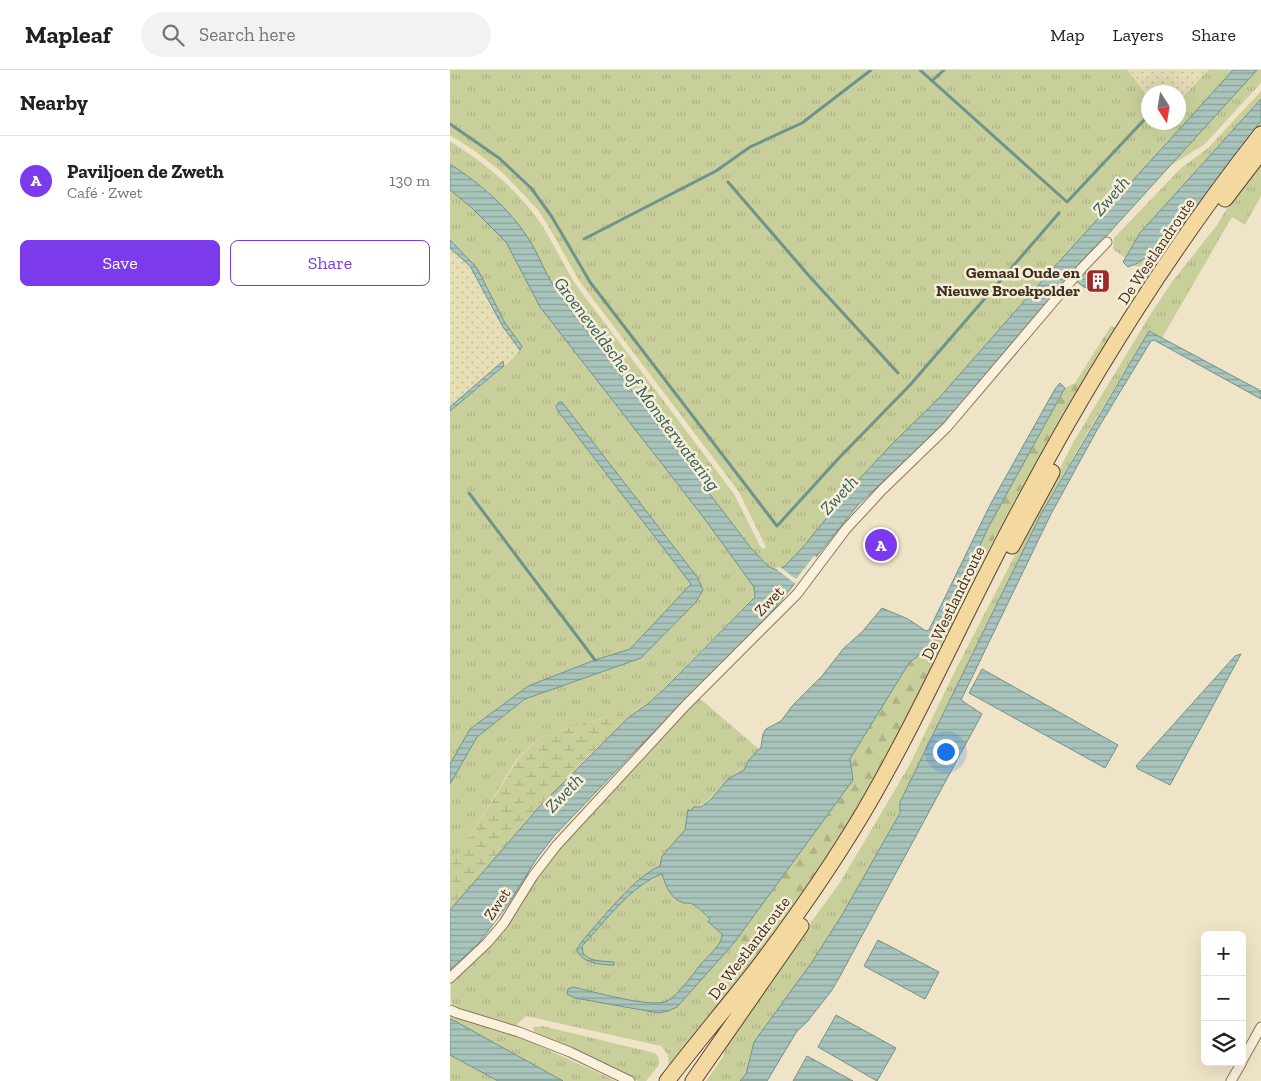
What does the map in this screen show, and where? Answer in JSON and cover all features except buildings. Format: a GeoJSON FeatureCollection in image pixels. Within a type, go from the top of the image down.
{"type":"FeatureCollection","features":[{"type":"Feature","properties":{"kind":"main road","name":"De Westlandroute"},"geometry":{"type":"LineString","coordinates":[[667,1081],[766,956],[797,914],[846,840],[899,749],[1010,528],[1078,404],[1172,256],[1261,134]]}},
{"type":"Feature","properties":{"kind":"main road","name":"De Westlandroute"},"geometry":{"type":"LineString","coordinates":[[693,1081],[821,896],[868,823],[921,728],[1012,547],[1083,415],[1182,260],[1261,152]]}},
{"type":"Feature","properties":{"kind":"street","name":"Zwet"},"geometry":{"type":"LineString","coordinates":[[450,978],[487,943],[504,923],[533,876],[556,846],[686,705],[797,594],[846,529],[882,490],[947,427],[1082,268],[1107,242]]}},
{"type":"Feature","properties":{"kind":"street"},"geometry":{"type":"LineString","coordinates":[[450,1010],[519,1032],[570,1052],[630,1081]]}},
{"type":"Feature","properties":{"kind":"street"},"geometry":{"type":"LineString","coordinates":[[1246,1055],[1261,1027]]}},
{"type":"Feature","properties":{"kind":"street"},"geometry":{"type":"LineString","coordinates":[[1231,1081],[1240,1066]]}},
{"type":"Feature","properties":{"kind":"shaded area"},"geometry":{"type":"Polygon","coordinates":[[[1124,70],[1208,70],[1186,94],[1186,85],[1141,85],[1141,92],[1124,70]]]}},
{"type":"Feature","properties":{"kind":"shaded area"},"geometry":{"type":"Polygon","coordinates":[[[450,248],[470,266],[503,327],[520,350],[504,366],[503,362],[450,407],[450,248]]]}},
{"type":"Feature","properties":{"kind":"green space"},"geometry":{"type":"Polygon","coordinates":[[[450,70],[1128,70],[1141,88],[1141,130],[1179,130],[939,398],[850,489],[803,547],[785,566],[777,570],[769,567],[750,547],[567,305],[520,227],[489,193],[450,164],[450,141],[501,179],[534,214],[576,285],[734,494],[760,546],[763,549],[766,547],[739,492],[580,282],[538,210],[503,173],[450,135],[450,70]]]}},
{"type":"Feature","properties":{"kind":"green space"},"geometry":{"type":"Polygon","coordinates":[[[1208,70],[1233,70],[1186,122],[1186,94],[1208,70]]]}},
{"type":"Feature","properties":{"kind":"green space"},"geometry":{"type":"Polygon","coordinates":[[[1257,70],[1261,70],[1261,83],[1205,144],[1170,166],[1257,70]]]}},
{"type":"Feature","properties":{"kind":"green space"},"geometry":{"type":"Polygon","coordinates":[[[1261,91],[1261,99],[1140,233],[1125,258],[1113,249],[1114,238],[1181,168],[1208,148],[1261,91]]]}},
{"type":"Feature","properties":{"kind":"green space"},"geometry":{"type":"Polygon","coordinates":[[[1261,121],[1261,128],[1013,514],[996,535],[1053,429],[1146,278],[1134,265],[1138,263],[1238,150],[1261,121]]]}},
{"type":"Feature","properties":{"kind":"green space"},"geometry":{"type":"Polygon","coordinates":[[[1261,162],[1261,196],[1245,225],[1232,217],[1162,338],[1149,331],[1090,428],[1041,514],[900,802],[900,813],[842,915],[812,962],[754,1042],[746,1074],[740,1081],[706,1081],[723,1057],[726,1042],[839,884],[910,764],[956,669],[1074,441],[1150,315],[1172,282],[1217,225],[1241,185],[1261,162]]]}},
{"type":"Feature","properties":{"kind":"green space"},"geometry":{"type":"Polygon","coordinates":[[[450,190],[472,208],[506,242],[540,307],[704,518],[755,587],[755,596],[649,703],[625,713],[584,723],[539,738],[517,759],[450,866],[450,784],[477,737],[526,699],[641,658],[696,602],[703,590],[698,578],[562,402],[559,402],[558,411],[692,584],[630,649],[595,660],[528,686],[470,729],[450,764],[450,411],[501,370],[522,346],[505,323],[477,268],[450,240],[450,190]]]}},
{"type":"Feature","properties":{"kind":"green space"},"geometry":{"type":"Polygon","coordinates":[[[1111,326],[1115,328],[1024,482],[996,535],[913,708],[865,796],[827,858],[741,975],[734,943],[853,780],[850,759],[909,663],[928,648],[945,622],[988,528],[1065,388],[1075,383],[1111,326]]]}},
{"type":"Feature","properties":{"kind":"green space"},"geometry":{"type":"Polygon","coordinates":[[[698,697],[760,750],[741,772],[729,779],[704,803],[693,810],[687,811],[688,817],[685,830],[662,856],[661,867],[669,891],[673,896],[684,902],[690,902],[711,919],[708,923],[734,943],[741,975],[669,1067],[668,1055],[661,1046],[526,1016],[514,1027],[472,1016],[453,1006],[451,1001],[452,982],[496,940],[520,908],[532,885],[554,853],[698,697]]]}},
{"type":"Feature","properties":{"kind":"green space"},"geometry":{"type":"Polygon","coordinates":[[[649,703],[620,727],[575,770],[450,910],[450,866],[518,759],[539,738],[584,723],[625,713],[649,703]]]}},
{"type":"Feature","properties":{"kind":"green space"},"geometry":{"type":"Polygon","coordinates":[[[450,1015],[518,1036],[616,1081],[563,1081],[450,1019],[450,1015]]]}},
{"type":"Feature","properties":{"kind":"green space"},"geometry":{"type":"Polygon","coordinates":[[[542,1026],[655,1053],[659,1058],[659,1065],[646,1081],[638,1081],[572,1048],[534,1032],[533,1027],[542,1026]]]}},
{"type":"Feature","properties":{"kind":"green space"},"geometry":{"type":"Polygon","coordinates":[[[450,1055],[498,1081],[450,1081],[450,1055]]]}},
{"type":"Feature","properties":{"kind":"water","name":"Zweth"},"geometry":{"type":"Polygon","coordinates":[[[1233,70],[1257,70],[1080,265],[1092,279],[1085,288],[1071,277],[938,430],[858,505],[767,618],[555,835],[537,858],[507,906],[479,943],[450,970],[450,910],[540,806],[628,718],[649,703],[667,686],[755,597],[754,587],[704,518],[540,307],[506,242],[472,208],[450,190],[450,164],[494,198],[514,219],[530,241],[550,280],[567,305],[750,547],[769,567],[777,570],[785,566],[803,547],[850,489],[939,398],[1179,130],[1186,130],[1186,122],[1233,70]]]}},
{"type":"Feature","properties":{"kind":"water"},"geometry":{"type":"Polygon","coordinates":[[[1261,99],[1261,121],[1174,237],[1138,263],[1128,267],[1123,262],[1140,233],[1261,99]]]}},
{"type":"Feature","properties":{"kind":"water"},"geometry":{"type":"Polygon","coordinates":[[[450,240],[477,268],[505,323],[522,346],[520,350],[503,327],[470,266],[450,248],[450,240]]]}},
{"type":"Feature","properties":{"kind":"water"},"geometry":{"type":"Polygon","coordinates":[[[1149,331],[1261,391],[1261,399],[1154,340],[1151,341],[1097,430],[1051,514],[961,700],[982,714],[839,978],[807,1022],[797,1031],[767,1081],[740,1081],[746,1074],[754,1042],[812,962],[842,915],[900,813],[900,802],[1041,514],[1149,331]]]}},
{"type":"Feature","properties":{"kind":"water"},"geometry":{"type":"Polygon","coordinates":[[[503,361],[504,366],[450,411],[450,407],[503,361]]]}},
{"type":"Feature","properties":{"kind":"water"},"geometry":{"type":"Polygon","coordinates":[[[1060,383],[1065,388],[988,528],[945,622],[928,648],[909,663],[850,759],[853,780],[734,943],[677,1007],[668,1011],[659,1013],[575,998],[567,994],[568,989],[573,987],[649,1003],[667,1001],[681,990],[714,950],[722,938],[722,934],[708,922],[710,919],[699,908],[691,903],[679,901],[672,895],[662,874],[640,886],[629,895],[582,946],[583,953],[589,958],[597,961],[614,962],[614,965],[598,964],[587,960],[579,954],[577,949],[629,888],[650,871],[660,866],[662,856],[685,830],[688,809],[690,811],[694,807],[701,807],[710,800],[728,779],[744,770],[748,761],[761,747],[763,734],[766,729],[781,721],[793,705],[822,676],[844,648],[862,632],[882,608],[908,619],[926,631],[929,630],[990,505],[1060,383]]]}},
{"type":"Feature","properties":{"kind":"water"},"geometry":{"type":"Polygon","coordinates":[[[559,402],[562,402],[698,578],[703,590],[696,602],[641,658],[525,699],[477,737],[450,784],[450,764],[470,729],[528,686],[595,660],[630,649],[691,584],[558,411],[556,406],[559,402]]]}},
{"type":"Feature","properties":{"kind":"water"},"geometry":{"type":"Polygon","coordinates":[[[1241,654],[1170,785],[1138,769],[1136,766],[1235,656],[1241,654]]]}},
{"type":"Feature","properties":{"kind":"water"},"geometry":{"type":"Polygon","coordinates":[[[982,669],[1118,745],[1105,768],[969,693],[982,669]]]}},
{"type":"Feature","properties":{"kind":"water"},"geometry":{"type":"Polygon","coordinates":[[[878,940],[939,972],[925,999],[864,966],[878,940]]]}},
{"type":"Feature","properties":{"kind":"water"},"geometry":{"type":"Polygon","coordinates":[[[836,1015],[896,1048],[877,1081],[818,1047],[836,1015]]]}},
{"type":"Feature","properties":{"kind":"water"},"geometry":{"type":"Polygon","coordinates":[[[450,1019],[563,1081],[498,1081],[450,1055],[450,1019]]]}},
{"type":"Feature","properties":{"kind":"water"},"geometry":{"type":"Polygon","coordinates":[[[807,1056],[853,1081],[793,1081],[807,1056]]]}},
{"type":"Feature","properties":{"kind":"pier"},"geometry":{"type":"Polygon","coordinates":[[[814,556],[818,558],[797,585],[775,568],[780,567],[796,579],[814,556]]]}},
{"type":"Feature","properties":{"kind":"waterway"},"geometry":{"type":"LineString","coordinates":[[584,239],[716,171],[750,147],[802,123],[871,70]]}},
{"type":"Feature","properties":{"kind":"waterway"},"geometry":{"type":"LineString","coordinates":[[920,70],[1067,202],[1141,123]]}},
{"type":"Feature","properties":{"kind":"waterway"},"geometry":{"type":"LineString","coordinates":[[932,81],[944,70]]}},
{"type":"Feature","properties":{"kind":"waterway"},"geometry":{"type":"LineString","coordinates":[[450,124],[499,158],[531,188],[552,217],[590,282],[777,526],[838,459],[910,385],[1059,213]]}},
{"type":"Feature","properties":{"kind":"waterway"},"geometry":{"type":"LineString","coordinates":[[728,182],[810,277],[898,373]]}},
{"type":"Feature","properties":{"kind":"waterway"},"geometry":{"type":"LineString","coordinates":[[469,493],[595,660]]}},
{"type":"Feature","properties":{"kind":"place","name":"Gemaal Oude en Nieuwe Broekpolder"},"geometry":{"type":"Point","coordinates":[1098,281]}},
{"type":"Feature","properties":{"kind":"place","name":"Paviljoen de Zweth"},"geometry":{"type":"Point","coordinates":[881,545]}},
{"type":"Feature","properties":{"kind":"water label","name":"Groeneveldsche of Monsterwatering"},"geometry":{"type":"Point","coordinates":[637,384]}}]}
